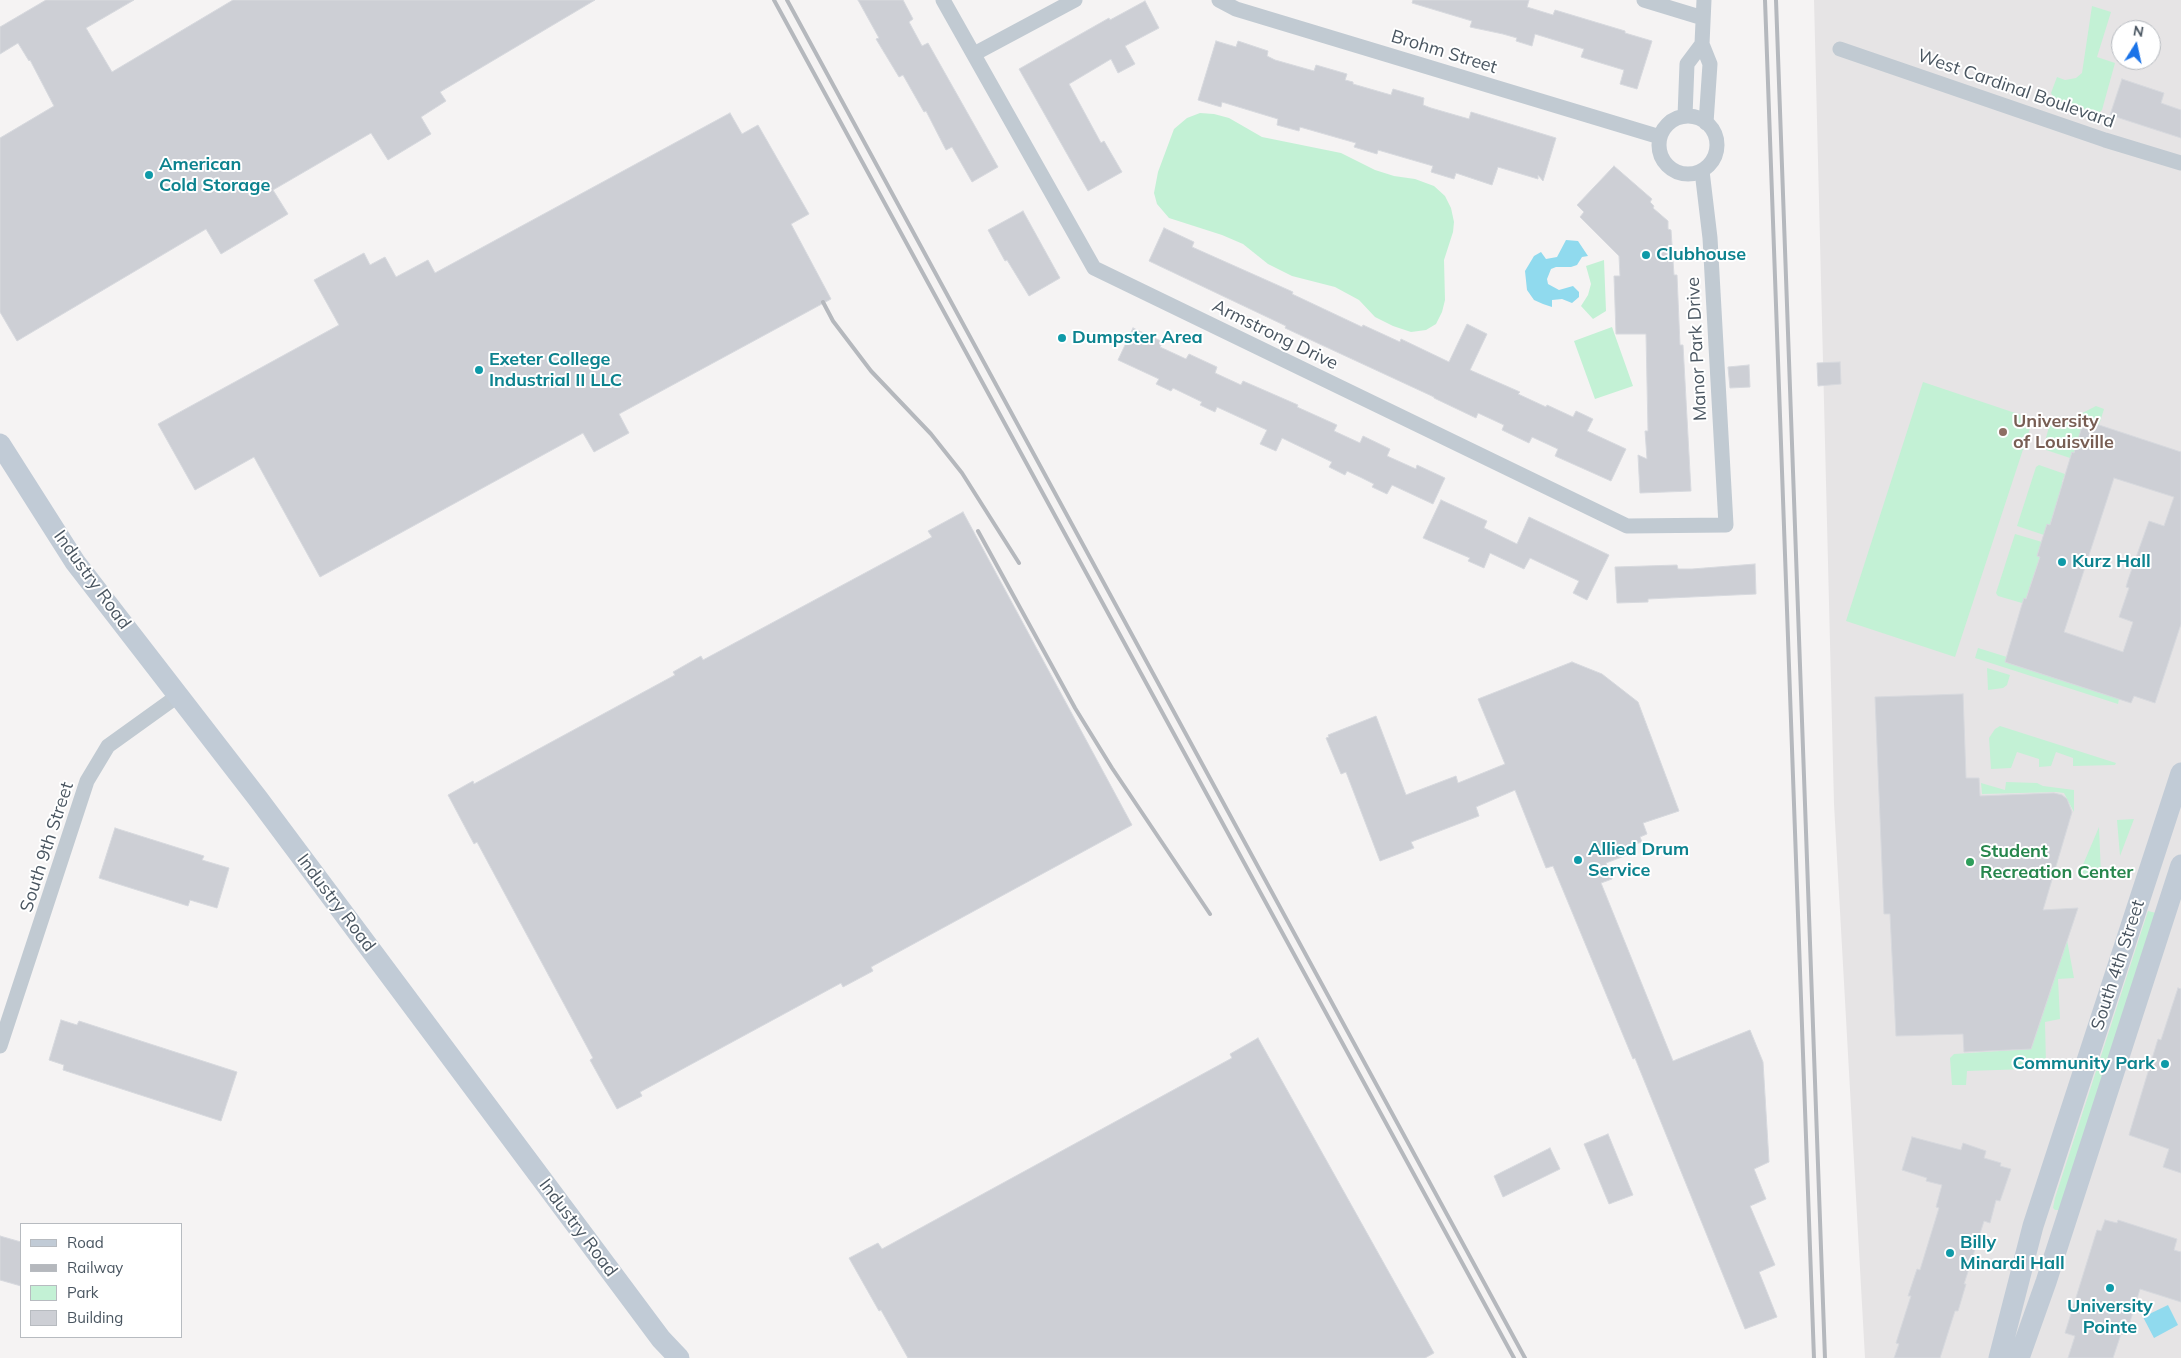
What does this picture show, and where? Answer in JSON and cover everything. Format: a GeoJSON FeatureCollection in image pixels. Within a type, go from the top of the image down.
{"type":"FeatureCollection","features":[{"type":"Feature","properties":{"kind":"main road","name":"Industry Road"},"geometry":{"type":"LineString","coordinates":[[0,444],[75,562],[179,694],[661,1339],[679,1358]]}},
{"type":"Feature","properties":{"kind":"main road","name":"South 4th Street"},"geometry":{"type":"LineString","coordinates":[[1999,1358],[2033,1226],[2181,773]]}},
{"type":"Feature","properties":{"kind":"main road","name":"South 4th Street"},"geometry":{"type":"LineString","coordinates":[[2019,1358],[2046,1282],[2181,865]]}},
{"type":"Feature","properties":{"kind":"street","name":"Armstrong Drive"},"geometry":{"type":"LineString","coordinates":[[943,0],[1094,268],[1627,526],[1726,525]]}},
{"type":"Feature","properties":{"kind":"street"},"geometry":{"type":"LineString","coordinates":[[974,54],[1075,0]]}},
{"type":"Feature","properties":{"kind":"street","name":"Brohm Street"},"geometry":{"type":"LineString","coordinates":[[1219,0],[1236,9],[1660,137]]}},
{"type":"Feature","properties":{"kind":"street"},"geometry":{"type":"LineString","coordinates":[[1644,0],[1703,18]]}},
{"type":"Feature","properties":{"kind":"street"},"geometry":{"type":"LineString","coordinates":[[1704,0],[1702,44],[1710,64],[1706,123]]}},
{"type":"Feature","properties":{"kind":"street"},"geometry":{"type":"LineString","coordinates":[[1685,116],[1687,64],[1702,44]]}},
{"type":"Feature","properties":{"kind":"street","name":"West Cardinal Boulevard"},"geometry":{"type":"LineString","coordinates":[[1840,49],[2105,140],[2181,163]]}},
{"type":"Feature","properties":{"kind":"street"},"geometry":{"type":"LineString","coordinates":[[1685,116],[1696,117],[1706,123],[1714,132],[1717,142],[1716,154],[1711,164],[1702,171],[1691,174],[1680,173],[1670,168],[1662,159],[1659,148],[1660,137],[1665,127],[1674,120],[1685,116]]}},
{"type":"Feature","properties":{"kind":"street","name":"Manor Park Drive"},"geometry":{"type":"LineString","coordinates":[[1702,171],[1710,238],[1726,525]]}},
{"type":"Feature","properties":{"kind":"street","name":"South 9th Street"},"geometry":{"type":"LineString","coordinates":[[0,1046],[87,781],[108,746],[179,694]]}},
{"type":"Feature","properties":{"kind":"shaded area","name":"University of Louisville"},"geometry":{"type":"Polygon","coordinates":[[[1814,0],[2181,0],[2181,1358],[1865,1358],[1834,804],[1814,0]]]}},
{"type":"Feature","properties":{"kind":"green space"},"geometry":{"type":"Polygon","coordinates":[[[2092,6],[2111,12],[2097,57],[2111,62],[2111,70],[2113,70],[2102,110],[2098,114],[2055,100],[2051,93],[2057,77],[2065,80],[2076,78],[2082,73],[2092,6]]]}},
{"type":"Feature","properties":{"kind":"green space"},"geometry":{"type":"Polygon","coordinates":[[[1200,113],[1229,118],[1262,137],[1341,153],[1375,170],[1394,176],[1415,179],[1434,186],[1445,196],[1451,208],[1454,222],[1453,232],[1444,260],[1445,300],[1436,324],[1426,330],[1411,332],[1393,326],[1375,317],[1359,300],[1335,287],[1292,276],[1268,264],[1243,244],[1222,235],[1169,218],[1157,204],[1154,193],[1158,172],[1174,129],[1187,118],[1200,113]]]}},
{"type":"Feature","properties":{"kind":"green space"},"geometry":{"type":"Polygon","coordinates":[[[1604,260],[1606,311],[1593,319],[1581,306],[1588,295],[1591,284],[1586,266],[1604,260]]]}},
{"type":"Feature","properties":{"kind":"green space"},"geometry":{"type":"Polygon","coordinates":[[[1612,327],[1633,386],[1595,399],[1574,341],[1612,327]]]}},
{"type":"Feature","properties":{"kind":"green space"},"geometry":{"type":"Polygon","coordinates":[[[1923,382],[2033,419],[1955,657],[1846,621],[1923,382]]]}},
{"type":"Feature","properties":{"kind":"green space"},"geometry":{"type":"Polygon","coordinates":[[[2096,406],[2104,409],[2099,425],[2084,420],[2074,453],[2072,452],[2070,458],[2043,449],[2050,423],[2059,425],[2096,406]]]}},
{"type":"Feature","properties":{"kind":"green space"},"geometry":{"type":"Polygon","coordinates":[[[2039,465],[2065,474],[2062,482],[2064,483],[2050,525],[2044,535],[2017,526],[2036,467],[2039,465]]]}},
{"type":"Feature","properties":{"kind":"green space"},"geometry":{"type":"Polygon","coordinates":[[[2015,534],[2042,542],[2037,556],[2040,557],[2026,599],[2024,598],[2022,603],[1998,596],[1996,593],[2015,534]]]}},
{"type":"Feature","properties":{"kind":"green space"},"geometry":{"type":"Polygon","coordinates":[[[1978,648],[2007,657],[2005,662],[2119,699],[2118,704],[1975,658],[1978,648]]]}},
{"type":"Feature","properties":{"kind":"green space"},"geometry":{"type":"Polygon","coordinates":[[[1987,668],[2010,675],[2007,685],[2003,688],[1988,690],[1987,668]]]}},
{"type":"Feature","properties":{"kind":"green space"},"geometry":{"type":"Polygon","coordinates":[[[2000,726],[2116,763],[2115,765],[2073,766],[2073,758],[2056,752],[2051,766],[2039,767],[2039,759],[2017,752],[2011,768],[1991,769],[1989,738],[1995,729],[2000,726]]]}},
{"type":"Feature","properties":{"kind":"green space"},"geometry":{"type":"Polygon","coordinates":[[[2006,782],[2037,783],[2043,786],[2074,790],[2074,812],[2064,793],[1982,794],[1981,783],[2005,790],[2006,782]]]}},
{"type":"Feature","properties":{"kind":"green space"},"geometry":{"type":"Polygon","coordinates":[[[2134,819],[2120,856],[2117,820],[2134,819]]]}},
{"type":"Feature","properties":{"kind":"green space"},"geometry":{"type":"Polygon","coordinates":[[[2099,827],[2101,874],[2079,874],[2099,827]]]}},
{"type":"Feature","properties":{"kind":"green space"},"geometry":{"type":"Polygon","coordinates":[[[2148,911],[2156,913],[2059,1210],[2055,1210],[2053,1208],[2055,1198],[2148,911]]]}},
{"type":"Feature","properties":{"kind":"green space"},"geometry":{"type":"Polygon","coordinates":[[[2067,940],[2074,978],[2058,979],[2060,1019],[2045,1022],[2046,1065],[2027,1069],[1967,1071],[1966,1085],[1952,1085],[1950,1058],[1954,1054],[2031,1049],[2067,940]]]}},
{"type":"Feature","properties":{"kind":"water"},"geometry":{"type":"Polygon","coordinates":[[[1566,240],[1578,241],[1588,256],[1582,257],[1577,265],[1551,269],[1547,279],[1548,284],[1559,290],[1573,286],[1579,292],[1579,297],[1572,303],[1562,299],[1552,300],[1552,307],[1534,300],[1527,290],[1525,271],[1534,256],[1541,252],[1546,259],[1557,257],[1566,240]]]}},
{"type":"Feature","properties":{"kind":"water"},"geometry":{"type":"Polygon","coordinates":[[[2168,1305],[2178,1325],[2154,1338],[2143,1317],[2168,1305]]]}},
{"type":"Feature","properties":{"kind":"building","name":"American Cold Storage"},"geometry":{"type":"Polygon","coordinates":[[[46,0],[134,0],[86,28],[112,72],[233,0],[595,0],[440,92],[446,101],[421,117],[431,134],[388,160],[371,133],[273,190],[288,214],[221,254],[206,229],[17,341],[0,312],[0,138],[54,106],[30,60],[18,43],[0,54],[0,27],[46,0]]]}},
{"type":"Feature","properties":{"kind":"building"},"geometry":{"type":"Polygon","coordinates":[[[858,0],[903,0],[913,19],[909,22],[922,46],[928,43],[998,167],[972,182],[952,147],[946,150],[926,111],[924,112],[903,75],[899,77],[876,39],[879,38],[858,0]]]}},
{"type":"Feature","properties":{"kind":"building"},"geometry":{"type":"Polygon","coordinates":[[[1413,0],[1529,0],[1527,7],[1553,15],[1555,10],[1652,41],[1637,89],[1620,84],[1624,70],[1581,57],[1584,49],[1535,34],[1532,46],[1516,41],[1517,38],[1470,27],[1472,21],[1412,3],[1413,0]]]}},
{"type":"Feature","properties":{"kind":"building"},"geometry":{"type":"Polygon","coordinates":[[[1145,1],[1159,28],[1125,46],[1135,64],[1118,73],[1111,59],[1069,84],[1101,143],[1104,141],[1122,172],[1088,191],[1019,69],[1109,18],[1110,20],[1145,1]]]}},
{"type":"Feature","properties":{"kind":"building"},"geometry":{"type":"Polygon","coordinates":[[[1216,41],[1236,47],[1238,41],[1268,51],[1267,56],[1275,60],[1314,71],[1316,65],[1347,74],[1345,80],[1353,82],[1353,84],[1391,95],[1393,89],[1424,98],[1423,105],[1431,108],[1469,119],[1471,112],[1556,138],[1543,181],[1538,175],[1538,179],[1498,167],[1492,185],[1456,173],[1454,179],[1431,172],[1433,166],[1378,150],[1377,154],[1354,147],[1356,143],[1300,127],[1299,131],[1277,125],[1278,119],[1222,102],[1221,107],[1198,100],[1216,41]]]}},
{"type":"Feature","properties":{"kind":"building"},"geometry":{"type":"Polygon","coordinates":[[[2122,79],[2164,93],[2161,103],[2181,110],[2181,138],[2110,115],[2122,79]]]}},
{"type":"Feature","properties":{"kind":"building","name":"Exeter College Industrial II LLC"},"geometry":{"type":"Polygon","coordinates":[[[730,113],[742,134],[758,125],[809,214],[791,224],[831,299],[619,414],[629,433],[594,452],[583,433],[320,577],[254,457],[195,490],[158,424],[339,325],[314,280],[364,253],[370,265],[385,257],[396,277],[428,260],[435,273],[730,113]]]}},
{"type":"Feature","properties":{"kind":"building"},"geometry":{"type":"Polygon","coordinates":[[[1614,166],[1652,199],[1650,202],[1654,206],[1653,208],[1668,221],[1668,229],[1671,230],[1674,275],[1677,275],[1680,345],[1683,345],[1691,491],[1640,493],[1638,455],[1647,459],[1645,431],[1648,431],[1646,334],[1616,334],[1614,276],[1620,276],[1619,256],[1580,217],[1584,212],[1577,205],[1614,166]]]}},
{"type":"Feature","properties":{"kind":"building"},"geometry":{"type":"Polygon","coordinates":[[[1023,211],[1060,278],[1029,296],[1007,260],[1005,261],[988,230],[1023,211]]]}},
{"type":"Feature","properties":{"kind":"building"},"geometry":{"type":"Polygon","coordinates":[[[1164,228],[1194,242],[1192,247],[1293,292],[1292,294],[1362,327],[1363,325],[1400,342],[1401,339],[1449,362],[1467,324],[1487,334],[1470,370],[1520,392],[1518,394],[1546,407],[1547,405],[1573,417],[1576,411],[1593,419],[1587,431],[1626,449],[1611,481],[1555,456],[1558,449],[1532,437],[1529,443],[1502,430],[1504,425],[1478,413],[1476,418],[1285,328],[1286,326],[1149,261],[1164,228]]]}},
{"type":"Feature","properties":{"kind":"building"},"geometry":{"type":"Polygon","coordinates":[[[1133,328],[1163,342],[1160,347],[1186,359],[1189,354],[1217,367],[1215,373],[1241,385],[1243,381],[1298,405],[1297,407],[1337,425],[1334,431],[1360,443],[1363,436],[1390,449],[1387,456],[1416,469],[1417,465],[1445,478],[1433,504],[1392,485],[1387,494],[1372,487],[1374,484],[1360,477],[1347,471],[1345,475],[1329,467],[1332,462],[1282,438],[1276,451],[1260,444],[1267,430],[1217,407],[1215,412],[1200,405],[1202,402],[1173,388],[1171,391],[1156,384],[1159,379],[1118,360],[1133,328]]]}},
{"type":"Feature","properties":{"kind":"building"},"geometry":{"type":"Polygon","coordinates":[[[1840,362],[1841,384],[1818,386],[1817,363],[1840,362]]]}},
{"type":"Feature","properties":{"kind":"building"},"geometry":{"type":"Polygon","coordinates":[[[1749,365],[1750,387],[1730,388],[1728,367],[1749,365]]]}},
{"type":"Feature","properties":{"kind":"building","name":"Kurz Hall"},"geometry":{"type":"Polygon","coordinates":[[[2084,420],[2181,452],[2181,624],[2155,703],[2134,696],[2131,703],[2005,662],[2024,598],[2026,599],[2040,557],[2037,556],[2047,524],[2050,525],[2072,452],[2074,453],[2084,420]],[[2114,478],[2064,632],[2123,652],[2133,622],[2119,617],[2129,588],[2126,587],[2128,580],[2149,521],[2164,526],[2174,497],[2114,478]]]}},
{"type":"Feature","properties":{"kind":"building"},"geometry":{"type":"Polygon","coordinates":[[[1441,500],[1487,521],[1484,528],[1517,544],[1529,517],[1609,555],[1587,600],[1573,593],[1579,581],[1530,558],[1524,569],[1490,553],[1484,568],[1468,561],[1470,558],[1423,538],[1441,500]]]}},
{"type":"Feature","properties":{"kind":"building"},"geometry":{"type":"Polygon","coordinates":[[[963,512],[1132,825],[871,967],[873,971],[843,987],[841,983],[640,1092],[642,1096],[617,1109],[590,1060],[593,1058],[477,842],[474,844],[448,795],[473,781],[474,784],[675,675],[673,672],[701,656],[703,660],[932,537],[928,531],[963,512]]]}},
{"type":"Feature","properties":{"kind":"building"},"geometry":{"type":"Polygon","coordinates":[[[1755,564],[1756,594],[1648,599],[1648,602],[1617,603],[1615,567],[1677,565],[1678,569],[1692,569],[1755,564]]]}},
{"type":"Feature","properties":{"kind":"building","name":"Allied Drum Service"},"geometry":{"type":"Polygon","coordinates":[[[1572,662],[1602,674],[1638,702],[1679,811],[1643,823],[1647,834],[1640,837],[1642,842],[1632,845],[1635,852],[1606,863],[1612,879],[1601,883],[1673,1061],[1750,1030],[1763,1062],[1769,1162],[1754,1169],[1766,1199],[1750,1206],[1775,1265],[1759,1272],[1777,1317],[1745,1329],[1635,1058],[1633,1059],[1553,866],[1546,868],[1515,790],[1476,807],[1479,816],[1411,842],[1414,848],[1380,861],[1346,772],[1341,774],[1326,738],[1329,737],[1328,735],[1376,716],[1406,795],[1456,776],[1458,783],[1505,764],[1478,699],[1572,662]]]}},
{"type":"Feature","properties":{"kind":"building","name":"Student Recreation Center"},"geometry":{"type":"Polygon","coordinates":[[[1963,694],[1966,778],[1979,778],[1980,796],[2054,793],[2062,795],[2067,799],[2072,812],[2043,910],[2078,908],[2031,1049],[1964,1052],[1963,1034],[1896,1036],[1890,914],[1884,914],[1875,697],[1963,694]]]}},
{"type":"Feature","properties":{"kind":"building"},"geometry":{"type":"Polygon","coordinates":[[[115,828],[204,856],[202,860],[229,868],[217,908],[190,900],[188,906],[99,878],[115,828]]]}},
{"type":"Feature","properties":{"kind":"building","name":"Community Park"},"geometry":{"type":"Polygon","coordinates":[[[2178,988],[2181,989],[2181,1173],[2163,1167],[2169,1149],[2129,1135],[2158,1039],[2161,1040],[2178,988]]]}},
{"type":"Feature","properties":{"kind":"building"},"geometry":{"type":"Polygon","coordinates":[[[61,1020],[77,1025],[79,1021],[237,1072],[221,1121],[63,1070],[64,1065],[49,1060],[61,1020]]]}},
{"type":"Feature","properties":{"kind":"building"},"geometry":{"type":"Polygon","coordinates":[[[1258,1038],[1434,1353],[1425,1358],[908,1358],[849,1258],[878,1243],[882,1249],[1232,1058],[1230,1054],[1258,1038]]]}},
{"type":"Feature","properties":{"kind":"building"},"geometry":{"type":"Polygon","coordinates":[[[1608,1134],[1633,1195],[1609,1204],[1584,1144],[1608,1134]]]}},
{"type":"Feature","properties":{"kind":"building","name":"Billy Minardi Hall"},"geometry":{"type":"Polygon","coordinates":[[[1912,1137],[1961,1150],[1963,1143],[1986,1151],[1984,1158],[2001,1163],[2000,1166],[2011,1169],[2000,1201],[1996,1200],[1990,1223],[1984,1221],[1964,1284],[1966,1284],[1958,1311],[1955,1311],[1940,1358],[1894,1358],[1899,1344],[1896,1343],[1911,1296],[1908,1296],[1917,1269],[1920,1270],[1939,1208],[1936,1207],[1942,1185],[1926,1181],[1927,1178],[1902,1170],[1912,1137]]]}},
{"type":"Feature","properties":{"kind":"building"},"geometry":{"type":"Polygon","coordinates":[[[1550,1148],[1560,1169],[1503,1197],[1494,1176],[1550,1148]]]}},
{"type":"Feature","properties":{"kind":"building","name":"University Pointe"},"geometry":{"type":"Polygon","coordinates":[[[2105,1220],[2117,1223],[2118,1220],[2177,1239],[2174,1250],[2181,1252],[2181,1302],[2140,1289],[2126,1335],[2121,1334],[2113,1358],[2068,1358],[2075,1336],[2065,1333],[2097,1230],[2101,1231],[2105,1220]]]}},
{"type":"Feature","properties":{"kind":"building"},"geometry":{"type":"Polygon","coordinates":[[[0,1236],[20,1242],[20,1286],[0,1280],[0,1236]]]}},
{"type":"Feature","properties":{"kind":"railway"},"geometry":{"type":"LineString","coordinates":[[774,0],[1514,1358]]}},
{"type":"Feature","properties":{"kind":"railway"},"geometry":{"type":"LineString","coordinates":[[787,0],[1525,1358]]}},
{"type":"Feature","properties":{"kind":"railway"},"geometry":{"type":"LineString","coordinates":[[1765,0],[1814,1358]]}},
{"type":"Feature","properties":{"kind":"railway"},"geometry":{"type":"LineString","coordinates":[[1776,0],[1825,1358]]}},
{"type":"Feature","properties":{"kind":"railway"},"geometry":{"type":"LineString","coordinates":[[823,302],[833,321],[871,371],[931,434],[962,473],[1019,563]]}},
{"type":"Feature","properties":{"kind":"railway"},"geometry":{"type":"LineString","coordinates":[[978,531],[1075,708],[1112,768],[1210,914]]}},
{"type":"Feature","properties":{"kind":"place","name":"American Cold Storage"},"geometry":{"type":"Point","coordinates":[149,175]}},
{"type":"Feature","properties":{"kind":"place","name":"Clubhouse"},"geometry":{"type":"Point","coordinates":[1646,255]}},
{"type":"Feature","properties":{"kind":"place","name":"Dumpster Area"},"geometry":{"type":"Point","coordinates":[1062,338]}},
{"type":"Feature","properties":{"kind":"place","name":"Exeter College Industrial II LLC"},"geometry":{"type":"Point","coordinates":[479,370]}},
{"type":"Feature","properties":{"kind":"place","name":"University of Louisville"},"geometry":{"type":"Point","coordinates":[2003,432]}},
{"type":"Feature","properties":{"kind":"place","name":"Kurz Hall"},"geometry":{"type":"Point","coordinates":[2062,562]}},
{"type":"Feature","properties":{"kind":"place","name":"Allied Drum Service"},"geometry":{"type":"Point","coordinates":[1578,860]}},
{"type":"Feature","properties":{"kind":"place","name":"Student Recreation Center"},"geometry":{"type":"Point","coordinates":[1970,862]}},
{"type":"Feature","properties":{"kind":"place","name":"Community Park"},"geometry":{"type":"Point","coordinates":[2165,1064]}},
{"type":"Feature","properties":{"kind":"place","name":"Billy Minardi Hall"},"geometry":{"type":"Point","coordinates":[1950,1253]}},
{"type":"Feature","properties":{"kind":"place","name":"University Pointe"},"geometry":{"type":"Point","coordinates":[2110,1288]}}]}
